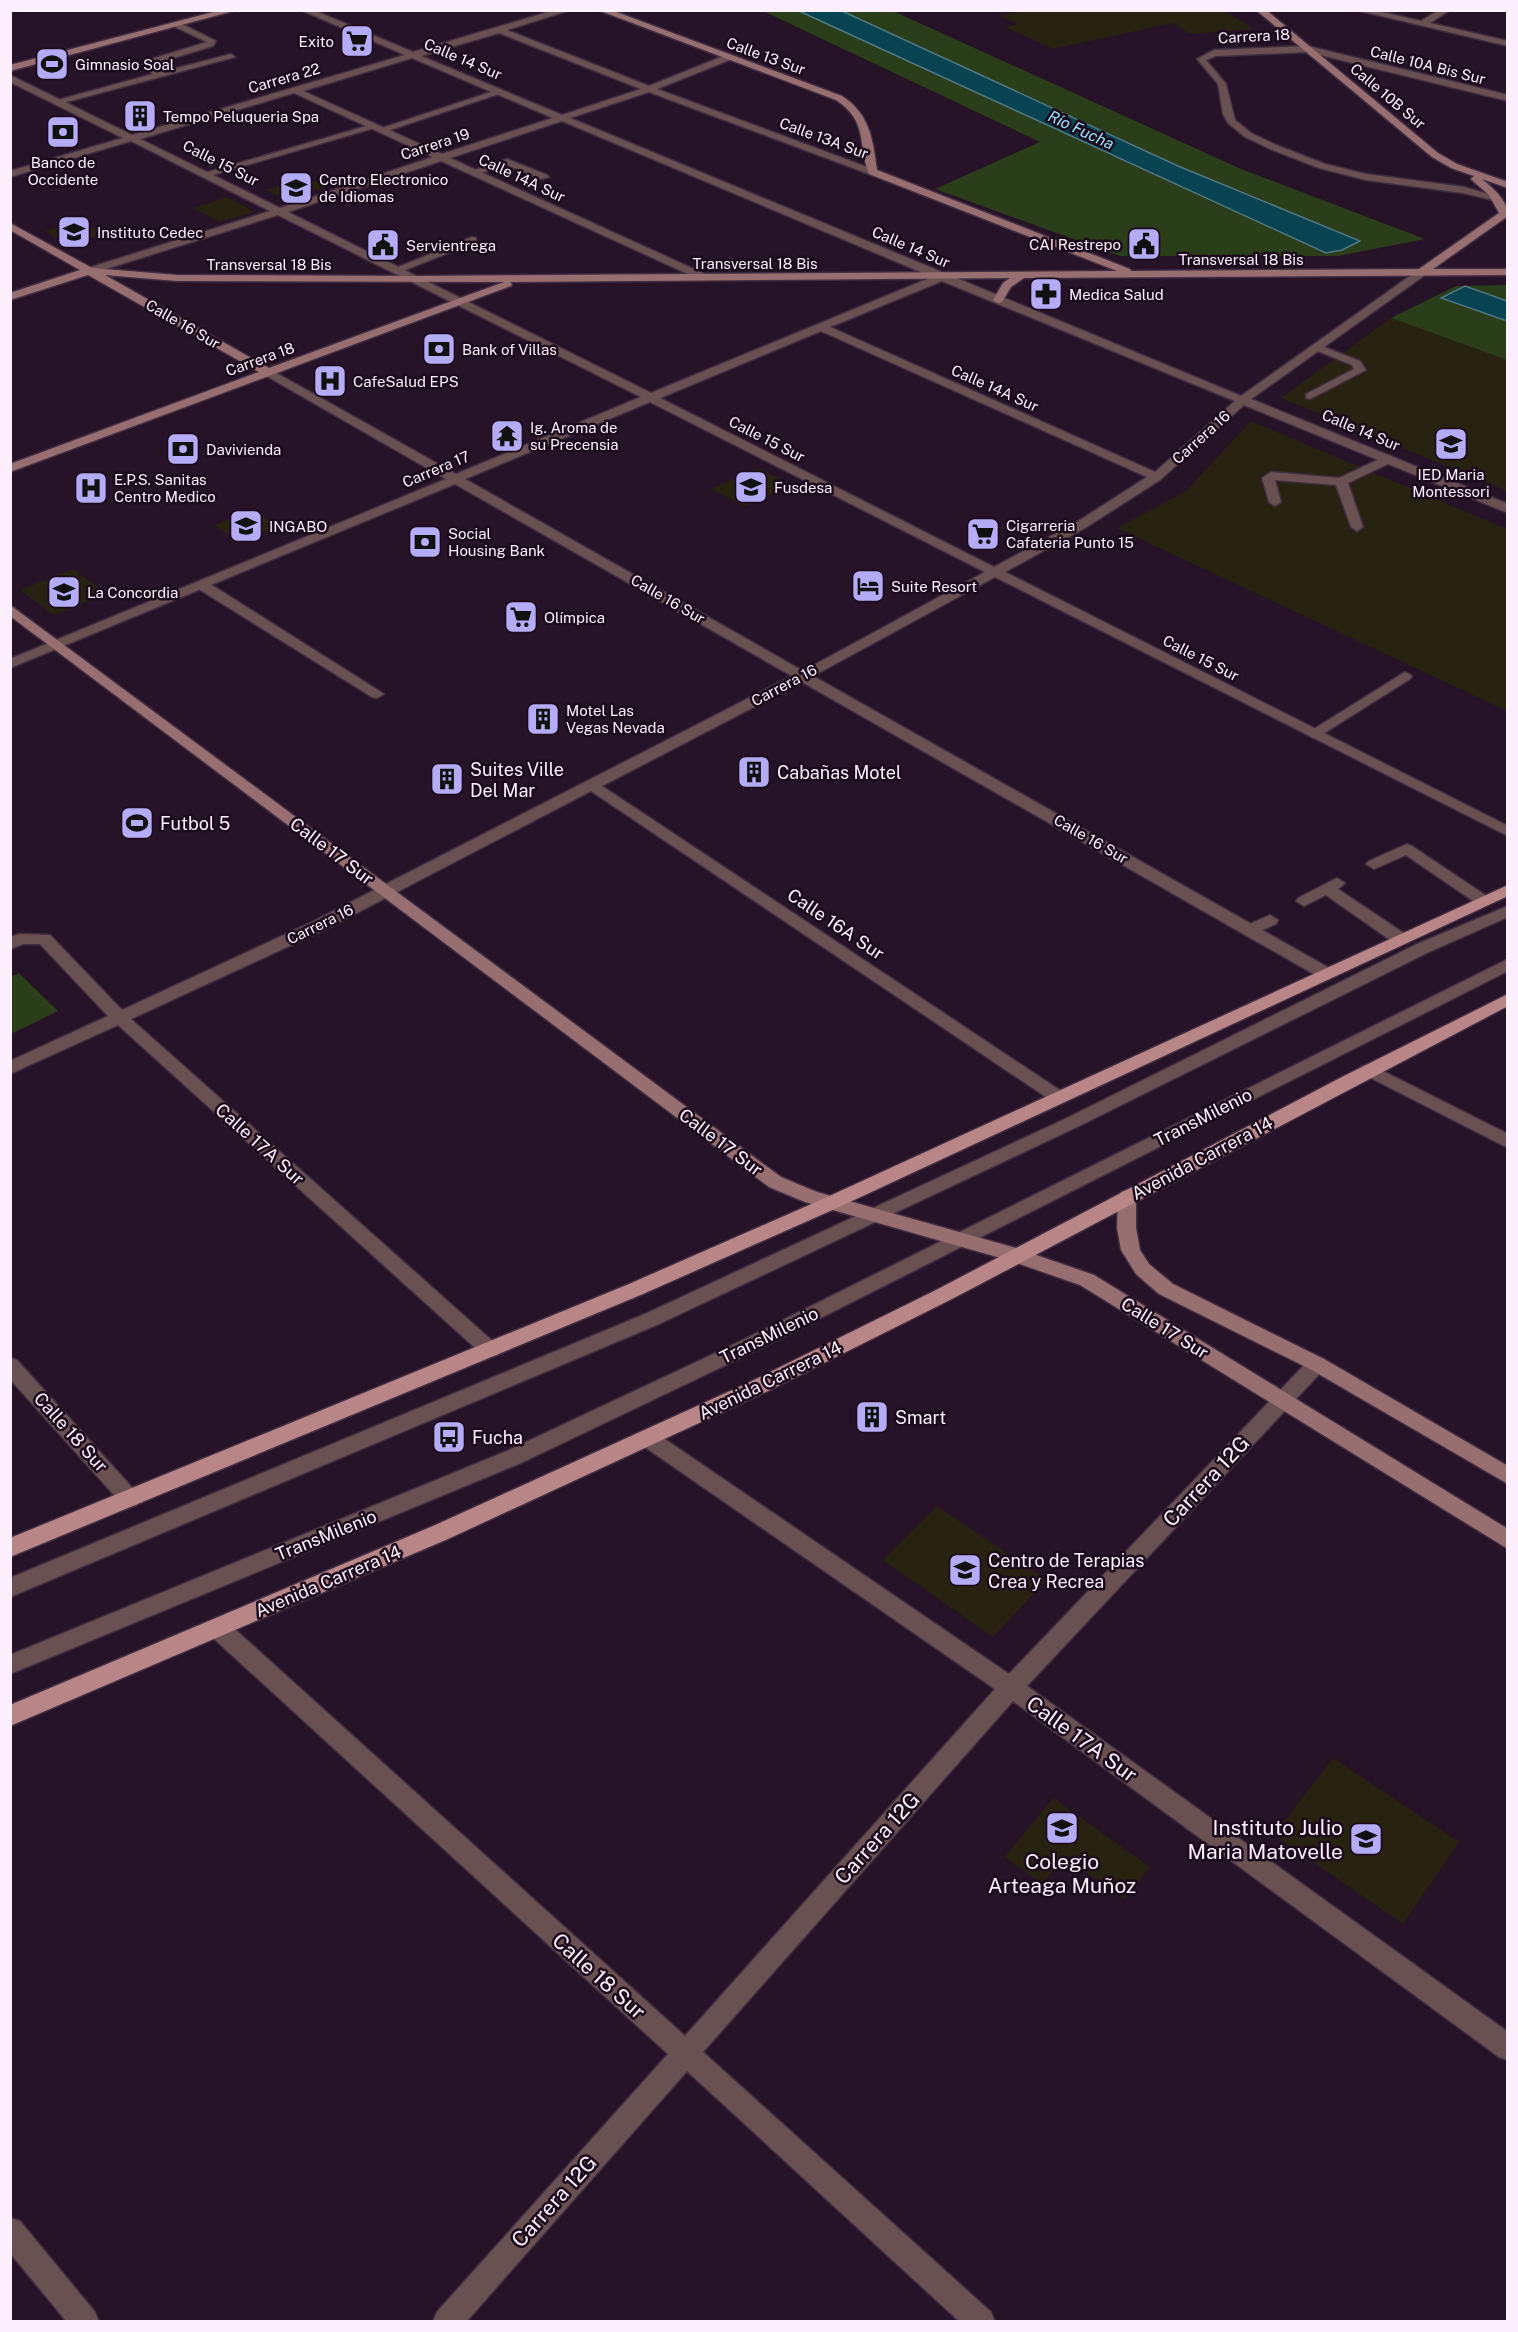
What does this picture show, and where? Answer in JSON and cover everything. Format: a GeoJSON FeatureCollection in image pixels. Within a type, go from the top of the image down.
{"type":"FeatureCollection","features":[{"type":"Feature","properties":{"kind":"main road"},"geometry":{"type":"LineString","coordinates":[[10,68],[233,10]]}},
{"type":"Feature","properties":{"kind":"main road","name":"Calle 13 Sur"},"geometry":{"type":"LineString","coordinates":[[602,10],[847,102],[860,115],[865,124],[872,172]]}},
{"type":"Feature","properties":{"kind":"main road","name":"Calle 10B Sur"},"geometry":{"type":"LineString","coordinates":[[1260,10],[1280,24],[1431,152],[1458,168],[1508,185]]}},
{"type":"Feature","properties":{"kind":"main road","name":"Carrera 16"},"geometry":{"type":"LineString","coordinates":[[1421,273],[1506,212],[1498,200],[1478,181],[1458,168]]}},
{"type":"Feature","properties":{"kind":"main road","name":"Calle 13A Sur"},"geometry":{"type":"LineString","coordinates":[[872,172],[1136,275]]}},
{"type":"Feature","properties":{"kind":"main road","name":"Calle 16 Sur"},"geometry":{"type":"LineString","coordinates":[[10,226],[267,372]]}},
{"type":"Feature","properties":{"kind":"main road"},"geometry":{"type":"LineString","coordinates":[[1053,276],[1074,264],[1075,257],[1066,248]]}},
{"type":"Feature","properties":{"kind":"main road","name":"Transversal 18 Bis"},"geometry":{"type":"LineString","coordinates":[[89,271],[177,278],[416,279],[1508,272]]}},
{"type":"Feature","properties":{"kind":"main road","name":"Carrera 19"},"geometry":{"type":"LineString","coordinates":[[10,297],[89,271]]}},
{"type":"Feature","properties":{"kind":"main road"},"geometry":{"type":"LineString","coordinates":[[998,300],[1007,285],[1020,276]]}},
{"type":"Feature","properties":{"kind":"main road","name":"Carrera 18"},"geometry":{"type":"LineString","coordinates":[[10,468],[520,279]]}},
{"type":"Feature","properties":{"kind":"main road","name":"Calle 17 Sur"},"geometry":{"type":"LineString","coordinates":[[10,609],[775,1182],[790,1190],[831,1203],[1016,1255],[1087,1280],[1508,1540]]}},
{"type":"Feature","properties":{"kind":"main road"},"geometry":{"type":"LineString","coordinates":[[10,1548],[636,1289],[831,1203],[1399,938],[1508,890]]}},
{"type":"Feature","properties":{"kind":"main road","name":"Avenida Carrera 14"},"geometry":{"type":"LineString","coordinates":[[10,1716],[219,1629],[548,1486],[649,1439],[863,1335],[1508,999]]}},
{"type":"Feature","properties":{"kind":"main road","name":"Calle 17 Sur"},"geometry":{"type":"LineString","coordinates":[[1127,1197],[1126,1240],[1132,1257],[1145,1274],[1166,1289],[1317,1364],[1508,1476]]}},
{"type":"Feature","properties":{"kind":"street","name":"Calle 14 Sur"},"geometry":{"type":"LineString","coordinates":[[305,10],[941,277],[1508,508]]}},
{"type":"Feature","properties":{"kind":"street","name":"Carrera 22"},"geometry":{"type":"LineString","coordinates":[[10,174],[566,10]]}},
{"type":"Feature","properties":{"kind":"street"},"geometry":{"type":"LineString","coordinates":[[1360,10],[1508,44]]}},
{"type":"Feature","properties":{"kind":"street"},"geometry":{"type":"LineString","coordinates":[[1421,25],[1446,10]]}},
{"type":"Feature","properties":{"kind":"street"},"geometry":{"type":"LineString","coordinates":[[160,75],[146,66],[148,63],[210,44],[212,41],[178,25]]}},
{"type":"Feature","properties":{"kind":"street","name":"Calle 13A Sur"},"geometry":{"type":"LineString","coordinates":[[500,30],[649,89],[872,172]]}},
{"type":"Feature","properties":{"kind":"street","name":"Carrera 18"},"geometry":{"type":"LineString","coordinates":[[1308,48],[1214,53],[1201,59],[1222,84],[1228,114],[1232,121],[1248,135],[1294,157],[1333,169],[1366,177],[1438,188]]}},
{"type":"Feature","properties":{"kind":"street","name":"Calle 10A Bis Sur"},"geometry":{"type":"LineString","coordinates":[[1308,48],[1508,98]]}},
{"type":"Feature","properties":{"kind":"street"},"geometry":{"type":"LineString","coordinates":[[59,101],[231,57]]}},
{"type":"Feature","properties":{"kind":"street","name":"Carrera 19"},"geometry":{"type":"LineString","coordinates":[[89,271],[280,211],[649,89],[729,57]]}},
{"type":"Feature","properties":{"kind":"street","name":"Calle 15 Sur"},"geometry":{"type":"LineString","coordinates":[[10,78],[460,301],[1508,832]]}},
{"type":"Feature","properties":{"kind":"street","name":"Calle 14A Sur"},"geometry":{"type":"LineString","coordinates":[[294,90],[705,278]]}},
{"type":"Feature","properties":{"kind":"street"},"geometry":{"type":"LineString","coordinates":[[206,174],[500,92]]}},
{"type":"Feature","properties":{"kind":"street"},"geometry":{"type":"LineString","coordinates":[[474,172],[507,162],[544,177]]}},
{"type":"Feature","properties":{"kind":"street"},"geometry":{"type":"LineString","coordinates":[[1438,188],[1459,182],[1463,175],[1458,168]]}},
{"type":"Feature","properties":{"kind":"street"},"geometry":{"type":"LineString","coordinates":[[1438,188],[1474,192],[1498,200]]}},
{"type":"Feature","properties":{"kind":"street"},"geometry":{"type":"LineString","coordinates":[[396,270],[472,240]]}},
{"type":"Feature","properties":{"kind":"street","name":"Carrera 16"},"geometry":{"type":"LineString","coordinates":[[10,1068],[318,926],[996,573],[1081,525],[1156,477],[1244,399],[1421,273]]}},
{"type":"Feature","properties":{"kind":"street","name":"Carrera 17"},"geometry":{"type":"LineString","coordinates":[[10,664],[941,277]]}},
{"type":"Feature","properties":{"kind":"street","name":"Calle 14A Sur"},"geometry":{"type":"LineString","coordinates":[[821,327],[1156,477]]}},
{"type":"Feature","properties":{"kind":"street"},"geometry":{"type":"LineString","coordinates":[[1310,396],[1360,370],[1356,363],[1318,348]]}},
{"type":"Feature","properties":{"kind":"street","name":"Calle 16 Sur"},"geometry":{"type":"LineString","coordinates":[[267,372],[1325,973]]}},
{"type":"Feature","properties":{"kind":"street"},"geometry":{"type":"LineString","coordinates":[[1275,502],[1268,478],[1271,476],[1341,482],[1388,459]]}},
{"type":"Feature","properties":{"kind":"street"},"geometry":{"type":"LineString","coordinates":[[1341,482],[1357,527]]}},
{"type":"Feature","properties":{"kind":"street"},"geometry":{"type":"LineString","coordinates":[[202,585],[377,694]]}},
{"type":"Feature","properties":{"kind":"street"},"geometry":{"type":"LineString","coordinates":[[1313,734],[1405,676]]}},
{"type":"Feature","properties":{"kind":"street","name":"Calle 16A Sur"},"geometry":{"type":"LineString","coordinates":[[591,785],[1058,1097]]}},
{"type":"Feature","properties":{"kind":"street"},"geometry":{"type":"LineString","coordinates":[[1374,864],[1407,849],[1482,900]]}},
{"type":"Feature","properties":{"kind":"street"},"geometry":{"type":"LineString","coordinates":[[1304,901],[1332,885],[1399,938]]}},
{"type":"Feature","properties":{"kind":"street"},"geometry":{"type":"LineString","coordinates":[[10,1588],[652,1319],[876,1216],[1071,1123],[1423,948],[1508,911]]}},
{"type":"Feature","properties":{"kind":"street"},"geometry":{"type":"LineString","coordinates":[[1251,930],[1269,920]]}},
{"type":"Feature","properties":{"kind":"street","name":"Calle 17A Sur"},"geometry":{"type":"LineString","coordinates":[[10,944],[20,939],[44,939],[120,1018],[490,1350]]}},
{"type":"Feature","properties":{"kind":"street","name":"TransMilenio"},"geometry":{"type":"LineString","coordinates":[[10,1665],[514,1457],[748,1346],[1508,964]]}},
{"type":"Feature","properties":{"kind":"street"},"geometry":{"type":"LineString","coordinates":[[1369,1070],[1508,1142]]}},
{"type":"Feature","properties":{"kind":"street","name":"Carrera 12G"},"geometry":{"type":"LineString","coordinates":[[447,2322],[1011,1687],[1317,1364]]}},
{"type":"Feature","properties":{"kind":"street","name":"Calle 18 Sur"},"geometry":{"type":"LineString","coordinates":[[10,1365],[130,1499]]}},
{"type":"Feature","properties":{"kind":"street","name":"Calle 17A Sur"},"geometry":{"type":"LineString","coordinates":[[649,1439],[1011,1687],[1508,2048]]}},
{"type":"Feature","properties":{"kind":"street","name":"Calle 18 Sur"},"geometry":{"type":"LineString","coordinates":[[219,1629],[981,2322]]}},
{"type":"Feature","properties":{"kind":"street"},"geometry":{"type":"LineString","coordinates":[[10,2231],[85,2322]]}},
{"type":"Feature","properties":{"kind":"shaded area"},"geometry":{"type":"Polygon","coordinates":[[[1024,11],[1224,11],[1255,29],[1190,34],[1173,23],[1053,49],[1005,27],[1018,24],[1000,16],[1024,11]]]}},
{"type":"Feature","properties":{"kind":"shaded area","name":"Centro Electronico de Idiomas"},"geometry":{"type":"Polygon","coordinates":[[[307,177],[326,187],[285,199],[266,190],[307,177]]]}},
{"type":"Feature","properties":{"kind":"shaded area"},"geometry":{"type":"Polygon","coordinates":[[[228,197],[255,212],[220,222],[193,208],[228,197]]]}},
{"type":"Feature","properties":{"kind":"shaded area","name":"Instituto Cedec"},"geometry":{"type":"Polygon","coordinates":[[[81,221],[103,234],[67,245],[45,231],[81,221]]]}},
{"type":"Feature","properties":{"kind":"shaded area","name":"IED Maria Montessori"},"geometry":{"type":"Polygon","coordinates":[[[1391,318],[1507,360],[1507,491],[1281,398],[1391,318]]]}},
{"type":"Feature","properties":{"kind":"shaded area"},"geometry":{"type":"Polygon","coordinates":[[[1251,421],[1507,529],[1507,711],[1117,528],[1185,492],[1251,421]]]}},
{"type":"Feature","properties":{"kind":"shaded area","name":"Fusdesa"},"geometry":{"type":"Polygon","coordinates":[[[758,468],[791,485],[745,506],[711,489],[758,468]]]}},
{"type":"Feature","properties":{"kind":"shaded area","name":"INGABO"},"geometry":{"type":"Polygon","coordinates":[[[253,510],[278,526],[240,541],[214,525],[253,510]]]}},
{"type":"Feature","properties":{"kind":"shaded area","name":"La Concordia"},"geometry":{"type":"Polygon","coordinates":[[[73,569],[107,594],[54,615],[20,590],[73,569]]]}},
{"type":"Feature","properties":{"kind":"shaded area","name":"Centro de Terapias Crea y Recrea"},"geometry":{"type":"Polygon","coordinates":[[[937,1506],[1047,1580],[993,1637],[883,1560],[937,1506]]]}},
{"type":"Feature","properties":{"kind":"shaded area","name":"Instituto Julio Maria Matovelle"},"geometry":{"type":"Polygon","coordinates":[[[1333,1758],[1459,1842],[1403,1924],[1274,1835],[1333,1758]]]}},
{"type":"Feature","properties":{"kind":"shaded area","name":"Colegio Arteaga Muñoz"},"geometry":{"type":"Polygon","coordinates":[[[1053,1798],[1150,1867],[1124,1900],[1065,1857],[1042,1884],[1005,1857],[1053,1798]]]}},
{"type":"Feature","properties":{"kind":"green space"},"geometry":{"type":"Polygon","coordinates":[[[763,11],[893,11],[1241,169],[1425,239],[1338,256],[1120,256],[935,189],[1040,142],[763,11]]]}},
{"type":"Feature","properties":{"kind":"green space"},"geometry":{"type":"Polygon","coordinates":[[[1507,285],[1507,360],[1391,318],[1456,286],[1507,285]]]}},
{"type":"Feature","properties":{"kind":"green space"},"geometry":{"type":"Polygon","coordinates":[[[19,973],[58,1011],[11,1034],[11,977],[19,973]]]}},
{"type":"Feature","properties":{"kind":"water","name":"Río Fucha"},"geometry":{"type":"Polygon","coordinates":[[[799,11],[842,11],[1178,166],[1360,241],[1342,250],[1326,253],[799,11]]]}},
{"type":"Feature","properties":{"kind":"water"},"geometry":{"type":"Polygon","coordinates":[[[1465,286],[1507,301],[1507,321],[1441,298],[1465,286]]]}},
{"type":"Feature","properties":{"kind":"place","name":"Exito"},"geometry":{"type":"Point","coordinates":[357,41]}},
{"type":"Feature","properties":{"kind":"place","name":"Gimnasio Soal"},"geometry":{"type":"Point","coordinates":[52,64]}},
{"type":"Feature","properties":{"kind":"place","name":"Tempo Peluqueria Spa"},"geometry":{"type":"Point","coordinates":[140,116]}},
{"type":"Feature","properties":{"kind":"place","name":"Banco de Occidente"},"geometry":{"type":"Point","coordinates":[63,132]}},
{"type":"Feature","properties":{"kind":"place","name":"Centro Electronico de Idiomas"},"geometry":{"type":"Point","coordinates":[296,188]}},
{"type":"Feature","properties":{"kind":"place","name":"Instituto Cedec"},"geometry":{"type":"Point","coordinates":[74,232]}},
{"type":"Feature","properties":{"kind":"place","name":"CAI Restrepo"},"geometry":{"type":"Point","coordinates":[1144,244]}},
{"type":"Feature","properties":{"kind":"place","name":"Servientrega"},"geometry":{"type":"Point","coordinates":[383,245]}},
{"type":"Feature","properties":{"kind":"place","name":"Medica Salud"},"geometry":{"type":"Point","coordinates":[1046,294]}},
{"type":"Feature","properties":{"kind":"place","name":"Bank of Villas"},"geometry":{"type":"Point","coordinates":[439,349]}},
{"type":"Feature","properties":{"kind":"place","name":"CafeSalud EPS"},"geometry":{"type":"Point","coordinates":[330,381]}},
{"type":"Feature","properties":{"kind":"place","name":"Ig. Aroma de su Precensia"},"geometry":{"type":"Point","coordinates":[507,436]}},
{"type":"Feature","properties":{"kind":"place","name":"IED Maria Montessori"},"geometry":{"type":"Point","coordinates":[1451,444]}},
{"type":"Feature","properties":{"kind":"place","name":"Davivienda"},"geometry":{"type":"Point","coordinates":[183,449]}},
{"type":"Feature","properties":{"kind":"place","name":"Fusdesa"},"geometry":{"type":"Point","coordinates":[751,487]}},
{"type":"Feature","properties":{"kind":"place","name":"E.P.S. Sanitas Centro Medico"},"geometry":{"type":"Point","coordinates":[91,488]}},
{"type":"Feature","properties":{"kind":"place","name":"INGABO"},"geometry":{"type":"Point","coordinates":[246,526]}},
{"type":"Feature","properties":{"kind":"place","name":"Cigarreria Cafateria Punto 15"},"geometry":{"type":"Point","coordinates":[983,534]}},
{"type":"Feature","properties":{"kind":"place","name":"Social Housing Bank"},"geometry":{"type":"Point","coordinates":[425,542]}},
{"type":"Feature","properties":{"kind":"place","name":"Suite Resort"},"geometry":{"type":"Point","coordinates":[868,586]}},
{"type":"Feature","properties":{"kind":"place","name":"La Concordia"},"geometry":{"type":"Point","coordinates":[64,592]}},
{"type":"Feature","properties":{"kind":"place","name":"Olímpica"},"geometry":{"type":"Point","coordinates":[521,617]}},
{"type":"Feature","properties":{"kind":"place","name":"Motel Las Vegas Nevada"},"geometry":{"type":"Point","coordinates":[543,719]}},
{"type":"Feature","properties":{"kind":"place","name":"Cabañas Motel"},"geometry":{"type":"Point","coordinates":[754,772]}},
{"type":"Feature","properties":{"kind":"place","name":"Suites Ville Del Mar"},"geometry":{"type":"Point","coordinates":[447,779]}},
{"type":"Feature","properties":{"kind":"place","name":"Futbol 5"},"geometry":{"type":"Point","coordinates":[137,823]}},
{"type":"Feature","properties":{"kind":"place","name":"Smart"},"geometry":{"type":"Point","coordinates":[872,1417]}},
{"type":"Feature","properties":{"kind":"place","name":"Fucha"},"geometry":{"type":"Point","coordinates":[449,1437]}},
{"type":"Feature","properties":{"kind":"place","name":"Centro de Terapias Crea y Recrea"},"geometry":{"type":"Point","coordinates":[965,1570]}},
{"type":"Feature","properties":{"kind":"place","name":"Colegio Arteaga Muñoz"},"geometry":{"type":"Point","coordinates":[1062,1828]}},
{"type":"Feature","properties":{"kind":"place","name":"Instituto Julio Maria Matovelle"},"geometry":{"type":"Point","coordinates":[1366,1839]}}]}
